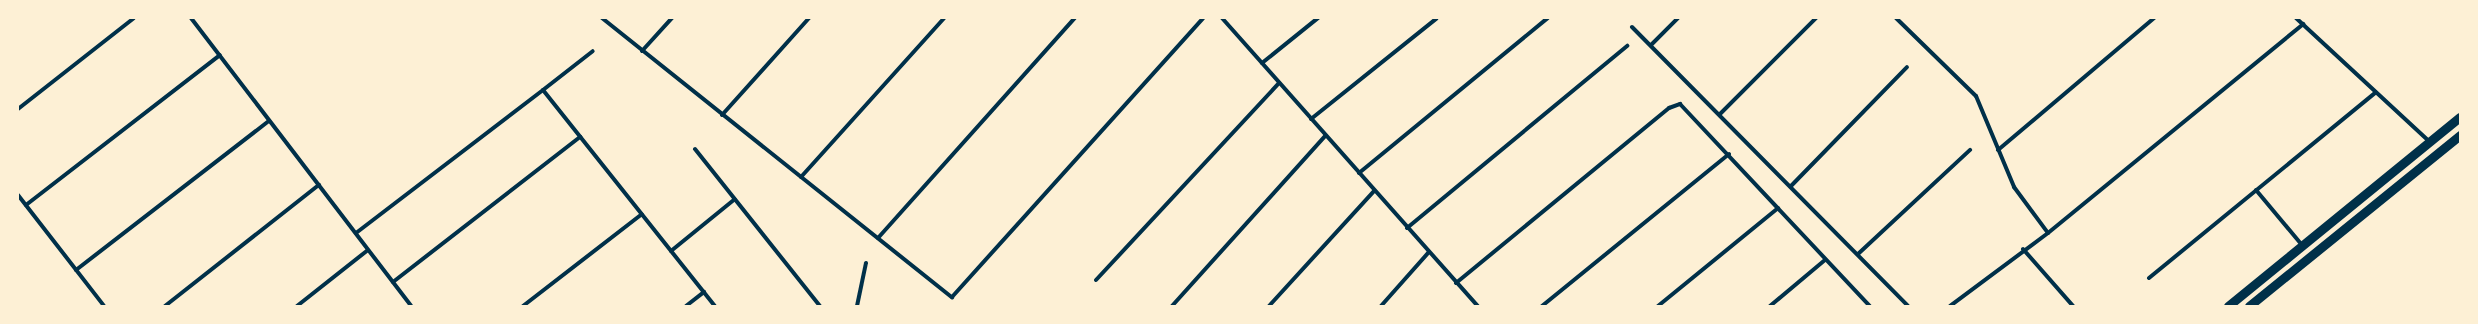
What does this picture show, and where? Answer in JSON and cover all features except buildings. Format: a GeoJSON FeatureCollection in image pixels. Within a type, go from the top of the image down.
{"type":"FeatureCollection","features":[{"type":"Feature","properties":{"kind":"highway"},"geometry":{"type":"LineString","coordinates":[[2228,306],[2460,117]]}},
{"type":"Feature","properties":{"kind":"highway"},"geometry":{"type":"LineString","coordinates":[[2249,306],[2460,135]]}},
{"type":"Feature","properties":{"kind":"street"},"geometry":{"type":"LineString","coordinates":[[18,108],[134,18]]}},
{"type":"Feature","properties":{"kind":"street"},"geometry":{"type":"LineString","coordinates":[[191,18],[356,232],[411,306]]}},
{"type":"Feature","properties":{"kind":"street"},"geometry":{"type":"LineString","coordinates":[[602,18],[952,297],[1204,18]]}},
{"type":"Feature","properties":{"kind":"street"},"geometry":{"type":"LineString","coordinates":[[642,51],[672,18]]}},
{"type":"Feature","properties":{"kind":"street"},"geometry":{"type":"LineString","coordinates":[[722,115],[809,18]]}},
{"type":"Feature","properties":{"kind":"street"},"geometry":{"type":"LineString","coordinates":[[801,177],[944,18]]}},
{"type":"Feature","properties":{"kind":"street"},"geometry":{"type":"LineString","coordinates":[[878,238],[1075,18]]}},
{"type":"Feature","properties":{"kind":"street"},"geometry":{"type":"LineString","coordinates":[[1222,18],[1428,253],[1478,306]]}},
{"type":"Feature","properties":{"kind":"street"},"geometry":{"type":"LineString","coordinates":[[1262,63],[1318,18]]}},
{"type":"Feature","properties":{"kind":"street"},"geometry":{"type":"LineString","coordinates":[[1311,119],[1437,18]]}},
{"type":"Feature","properties":{"kind":"street"},"geometry":{"type":"LineString","coordinates":[[1358,173],[1548,18]]}},
{"type":"Feature","properties":{"kind":"street"},"geometry":{"type":"LineString","coordinates":[[1651,45],[1678,18]]}},
{"type":"Feature","properties":{"kind":"street"},"geometry":{"type":"LineString","coordinates":[[1720,114],[1816,18]]}},
{"type":"Feature","properties":{"kind":"street"},"geometry":{"type":"LineString","coordinates":[[1896,18],[1976,96],[2014,187],[2048,233]]}},
{"type":"Feature","properties":{"kind":"street"},"geometry":{"type":"LineString","coordinates":[[1998,150],[2154,18]]}},
{"type":"Feature","properties":{"kind":"street"},"geometry":{"type":"LineString","coordinates":[[2296,18],[2430,142]]}},
{"type":"Feature","properties":{"kind":"street"},"geometry":{"type":"LineString","coordinates":[[1950,306],[2023,249],[2048,233],[2303,24]]}},
{"type":"Feature","properties":{"kind":"street"},"geometry":{"type":"LineString","coordinates":[[1632,27],[1720,114],[1908,306]]}},
{"type":"Feature","properties":{"kind":"street"},"geometry":{"type":"LineString","coordinates":[[1407,228],[1627,46]]}},
{"type":"Feature","properties":{"kind":"street"},"geometry":{"type":"LineString","coordinates":[[356,232],[593,51]]}},
{"type":"Feature","properties":{"kind":"street"},"geometry":{"type":"LineString","coordinates":[[26,205],[220,55]]}},
{"type":"Feature","properties":{"kind":"street"},"geometry":{"type":"LineString","coordinates":[[1791,186],[1907,67]]}},
{"type":"Feature","properties":{"kind":"street"},"geometry":{"type":"LineString","coordinates":[[1096,280],[1279,83]]}},
{"type":"Feature","properties":{"kind":"street"},"geometry":{"type":"LineString","coordinates":[[543,90],[715,306]]}},
{"type":"Feature","properties":{"kind":"street"},"geometry":{"type":"LineString","coordinates":[[2148,278],[2376,92]]}},
{"type":"Feature","properties":{"kind":"street"},"geometry":{"type":"LineString","coordinates":[[1456,283],[1669,108],[1685,105],[1825,260],[1870,306]]}},
{"type":"Feature","properties":{"kind":"street"},"geometry":{"type":"LineString","coordinates":[[76,270],[269,121]]}},
{"type":"Feature","properties":{"kind":"street"},"geometry":{"type":"LineString","coordinates":[[1172,306],[1326,136]]}},
{"type":"Feature","properties":{"kind":"street"},"geometry":{"type":"LineString","coordinates":[[393,282],[580,137]]}},
{"type":"Feature","properties":{"kind":"street"},"geometry":{"type":"LineString","coordinates":[[695,149],[820,306]]}},
{"type":"Feature","properties":{"kind":"street"},"geometry":{"type":"LineString","coordinates":[[1858,254],[1970,150]]}},
{"type":"Feature","properties":{"kind":"street"},"geometry":{"type":"LineString","coordinates":[[1542,306],[1729,154]]}},
{"type":"Feature","properties":{"kind":"street"},"geometry":{"type":"LineString","coordinates":[[164,306],[319,185]]}},
{"type":"Feature","properties":{"kind":"street"},"geometry":{"type":"LineString","coordinates":[[2256,190],[2303,245]]}},
{"type":"Feature","properties":{"kind":"street"},"geometry":{"type":"LineString","coordinates":[[1269,306],[1374,191]]}},
{"type":"Feature","properties":{"kind":"street"},"geometry":{"type":"LineString","coordinates":[[18,195],[104,306]]}},
{"type":"Feature","properties":{"kind":"street"},"geometry":{"type":"LineString","coordinates":[[671,251],[735,199]]}},
{"type":"Feature","properties":{"kind":"street"},"geometry":{"type":"LineString","coordinates":[[1658,306],[1778,208]]}},
{"type":"Feature","properties":{"kind":"street"},"geometry":{"type":"LineString","coordinates":[[523,306],[642,214]]}},
{"type":"Feature","properties":{"kind":"street"},"geometry":{"type":"LineString","coordinates":[[2023,249],[2073,306]]}},
{"type":"Feature","properties":{"kind":"street"},"geometry":{"type":"LineString","coordinates":[[297,306],[368,250]]}},
{"type":"Feature","properties":{"kind":"street"},"geometry":{"type":"LineString","coordinates":[[1381,306],[1428,253]]}},
{"type":"Feature","properties":{"kind":"street"},"geometry":{"type":"LineString","coordinates":[[1770,306],[1825,260]]}},
{"type":"Feature","properties":{"kind":"street"},"geometry":{"type":"LineString","coordinates":[[857,306],[866,263]]}},
{"type":"Feature","properties":{"kind":"street"},"geometry":{"type":"LineString","coordinates":[[686,306],[704,292]]}}]}
